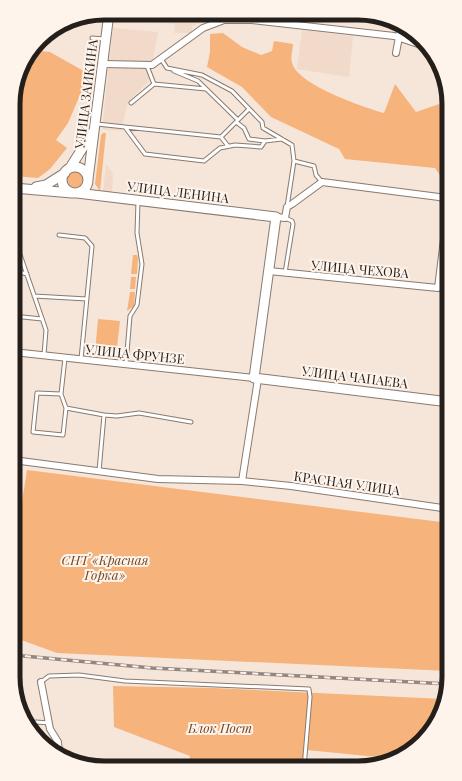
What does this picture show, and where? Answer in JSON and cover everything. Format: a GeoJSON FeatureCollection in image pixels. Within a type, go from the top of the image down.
{"type":"FeatureCollection","features":[{"type":"Feature","properties":{"kind":"street","name":"УЛИЦА ЗАИКИНА"},"geometry":{"type":"LineString","coordinates":[[88,180],[104,64],[108,20]]}},
{"type":"Feature","properties":{"kind":"street"},"geometry":{"type":"LineString","coordinates":[[104,64],[152,65],[203,28],[224,20],[252,20],[394,36],[415,43]]}},
{"type":"Feature","properties":{"kind":"street"},"geometry":{"type":"LineString","coordinates":[[396,53],[400,31]]}},
{"type":"Feature","properties":{"kind":"street"},"geometry":{"type":"LineString","coordinates":[[88,180],[84,189],[75,193],[66,189],[63,181],[67,171],[95,126]]}},
{"type":"Feature","properties":{"kind":"street"},"geometry":{"type":"LineString","coordinates":[[29,189],[46,185],[67,171],[78,168],[82,169],[87,175],[91,192],[96,196]]}},
{"type":"Feature","properties":{"kind":"street"},"geometry":{"type":"LineString","coordinates":[[242,481],[269,271],[280,218],[287,207],[322,182],[442,198]]}},
{"type":"Feature","properties":{"kind":"street","name":"УЛИЦА ЛЕНИНА"},"geometry":{"type":"LineString","coordinates":[[20,188],[138,200],[280,218]]}},
{"type":"Feature","properties":{"kind":"street"},"geometry":{"type":"LineString","coordinates":[[438,288],[442,256]]}},
{"type":"Feature","properties":{"kind":"street","name":"УЛИЦА ЧЕХОВА"},"geometry":{"type":"LineString","coordinates":[[269,271],[438,288]]}},
{"type":"Feature","properties":{"kind":"street","name":"УЛИЦА ФРУНЗЕ"},"geometry":{"type":"LineString","coordinates":[[20,353],[256,379]]}},
{"type":"Feature","properties":{"kind":"street","name":"УЛИЦА ЧАПАЕВА"},"geometry":{"type":"LineString","coordinates":[[256,379],[442,401]]}},
{"type":"Feature","properties":{"kind":"street","name":"КРАСНАЯ УЛИЦА"},"geometry":{"type":"LineString","coordinates":[[20,461],[158,479],[242,481],[291,486],[442,508]]}},
{"type":"Feature","properties":{"kind":"street"},"geometry":{"type":"LineString","coordinates":[[41,682],[50,729],[58,742],[59,748]]}},
{"type":"Feature","properties":{"kind":"lane"},"geometry":{"type":"LineString","coordinates":[[92,38],[106,40]]}},
{"type":"Feature","properties":{"kind":"lane"},"geometry":{"type":"LineString","coordinates":[[161,59],[167,68],[198,81],[244,128],[249,139],[265,141],[282,139]]}},
{"type":"Feature","properties":{"kind":"lane"},"geometry":{"type":"LineString","coordinates":[[147,66],[154,84]]}},
{"type":"Feature","properties":{"kind":"lane"},"geometry":{"type":"LineString","coordinates":[[167,68],[202,75],[232,91],[262,122],[263,128],[292,145],[294,161],[287,207]]}},
{"type":"Feature","properties":{"kind":"lane"},"geometry":{"type":"LineString","coordinates":[[131,103],[154,84],[206,89]]}},
{"type":"Feature","properties":{"kind":"lane"},"geometry":{"type":"LineString","coordinates":[[221,137],[249,109]]}},
{"type":"Feature","properties":{"kind":"lane"},"geometry":{"type":"LineString","coordinates":[[95,126],[125,127],[221,137],[228,146]]}},
{"type":"Feature","properties":{"kind":"lane"},"geometry":{"type":"LineString","coordinates":[[125,127],[145,154],[204,161],[220,148],[235,145],[261,148],[265,141]]}},
{"type":"Feature","properties":{"kind":"lane"},"geometry":{"type":"LineString","coordinates":[[294,161],[314,166],[316,175],[322,182]]}},
{"type":"Feature","properties":{"kind":"lane"},"geometry":{"type":"LineString","coordinates":[[126,364],[130,316],[137,305],[142,264],[137,233],[138,200]]}},
{"type":"Feature","properties":{"kind":"lane"},"geometry":{"type":"LineString","coordinates":[[280,218],[292,221],[293,224],[286,273]]}},
{"type":"Feature","properties":{"kind":"lane"},"geometry":{"type":"LineString","coordinates":[[59,235],[85,238],[92,246],[81,359]]}},
{"type":"Feature","properties":{"kind":"lane"},"geometry":{"type":"LineString","coordinates":[[20,256],[46,330],[44,355]]}},
{"type":"Feature","properties":{"kind":"lane"},"geometry":{"type":"LineString","coordinates":[[20,272],[26,274]]}},
{"type":"Feature","properties":{"kind":"lane","name":"УЛИЦА ЧЕХОВА"},"geometry":{"type":"LineString","coordinates":[[438,288],[442,289]]}},
{"type":"Feature","properties":{"kind":"lane"},"geometry":{"type":"LineString","coordinates":[[34,296],[87,299]]}},
{"type":"Feature","properties":{"kind":"lane"},"geometry":{"type":"LineString","coordinates":[[20,317],[42,319]]}},
{"type":"Feature","properties":{"kind":"lane"},"geometry":{"type":"LineString","coordinates":[[61,394],[37,393],[33,432],[63,435],[66,408],[61,394],[66,358]]}},
{"type":"Feature","properties":{"kind":"lane"},"geometry":{"type":"LineString","coordinates":[[66,408],[117,416],[139,413],[191,422]]}},
{"type":"Feature","properties":{"kind":"lane"},"geometry":{"type":"LineString","coordinates":[[99,471],[104,415]]}},
{"type":"Feature","properties":{"kind":"lane"},"geometry":{"type":"LineString","coordinates":[[41,682],[49,676],[79,675],[124,681],[310,689],[305,761]]}},
{"type":"Feature","properties":{"kind":"lane"},"geometry":{"type":"LineString","coordinates":[[36,722],[49,722]]}},
{"type":"Feature","properties":{"kind":"shaded area"},"geometry":{"type":"Polygon","coordinates":[[[207,20],[192,26],[192,33],[174,33],[175,24],[145,21],[207,20]]]}},
{"type":"Feature","properties":{"kind":"shaded area"},"geometry":{"type":"Polygon","coordinates":[[[113,28],[158,32],[149,81],[128,102],[121,131],[102,129],[113,28]]]}},
{"type":"Feature","properties":{"kind":"shaded area"},"geometry":{"type":"Polygon","coordinates":[[[302,30],[353,36],[349,77],[297,69],[302,30]]]}},
{"type":"Feature","properties":{"kind":"shaded area"},"geometry":{"type":"Polygon","coordinates":[[[106,164],[113,174],[112,192],[103,192],[106,164]]]}},
{"type":"Feature","properties":{"kind":"green space"},"geometry":{"type":"Polygon","coordinates":[[[223,33],[242,47],[261,55],[272,51],[274,41],[293,44],[291,61],[297,71],[306,79],[332,94],[384,113],[395,84],[416,112],[442,103],[442,178],[435,168],[345,159],[339,149],[271,117],[242,87],[207,67],[210,52],[210,34],[223,33]]]}},
{"type":"Feature","properties":{"kind":"green space"},"geometry":{"type":"Polygon","coordinates":[[[39,51],[50,52],[89,74],[68,123],[56,140],[67,148],[50,169],[38,178],[20,176],[20,104],[26,72],[39,51]]]}},
{"type":"Feature","properties":{"kind":"green space"},"geometry":{"type":"Polygon","coordinates":[[[106,133],[100,191],[95,184],[101,135],[106,133]]]}},
{"type":"Feature","properties":{"kind":"green space"},"geometry":{"type":"Polygon","coordinates":[[[75,171],[81,174],[84,180],[81,186],[75,189],[69,186],[66,180],[69,174],[75,171]]]}},
{"type":"Feature","properties":{"kind":"green space"},"geometry":{"type":"Polygon","coordinates":[[[133,255],[137,255],[138,258],[137,274],[131,274],[133,255]]]}},
{"type":"Feature","properties":{"kind":"green space"},"geometry":{"type":"Polygon","coordinates":[[[131,277],[136,277],[135,289],[130,289],[131,277]]]}},
{"type":"Feature","properties":{"kind":"green space"},"geometry":{"type":"Polygon","coordinates":[[[130,292],[135,292],[134,306],[127,311],[130,292]]]}},
{"type":"Feature","properties":{"kind":"green space"},"geometry":{"type":"Polygon","coordinates":[[[98,319],[120,321],[116,356],[95,353],[98,319]]]}},
{"type":"Feature","properties":{"kind":"green space","name":"СНТ «Красная Горка»"},"geometry":{"type":"Polygon","coordinates":[[[27,470],[442,522],[442,671],[57,653],[20,640],[20,514],[27,470]]]}},
{"type":"Feature","properties":{"kind":"green space","name":"Блок Пост"},"geometry":{"type":"Polygon","coordinates":[[[113,686],[213,688],[439,699],[438,704],[428,723],[409,744],[391,754],[377,757],[307,750],[306,761],[190,761],[190,756],[114,727],[113,686]]]}},
{"type":"Feature","properties":{"kind":"railway"},"geometry":{"type":"LineString","coordinates":[[20,656],[152,668],[442,684]]}}]}
